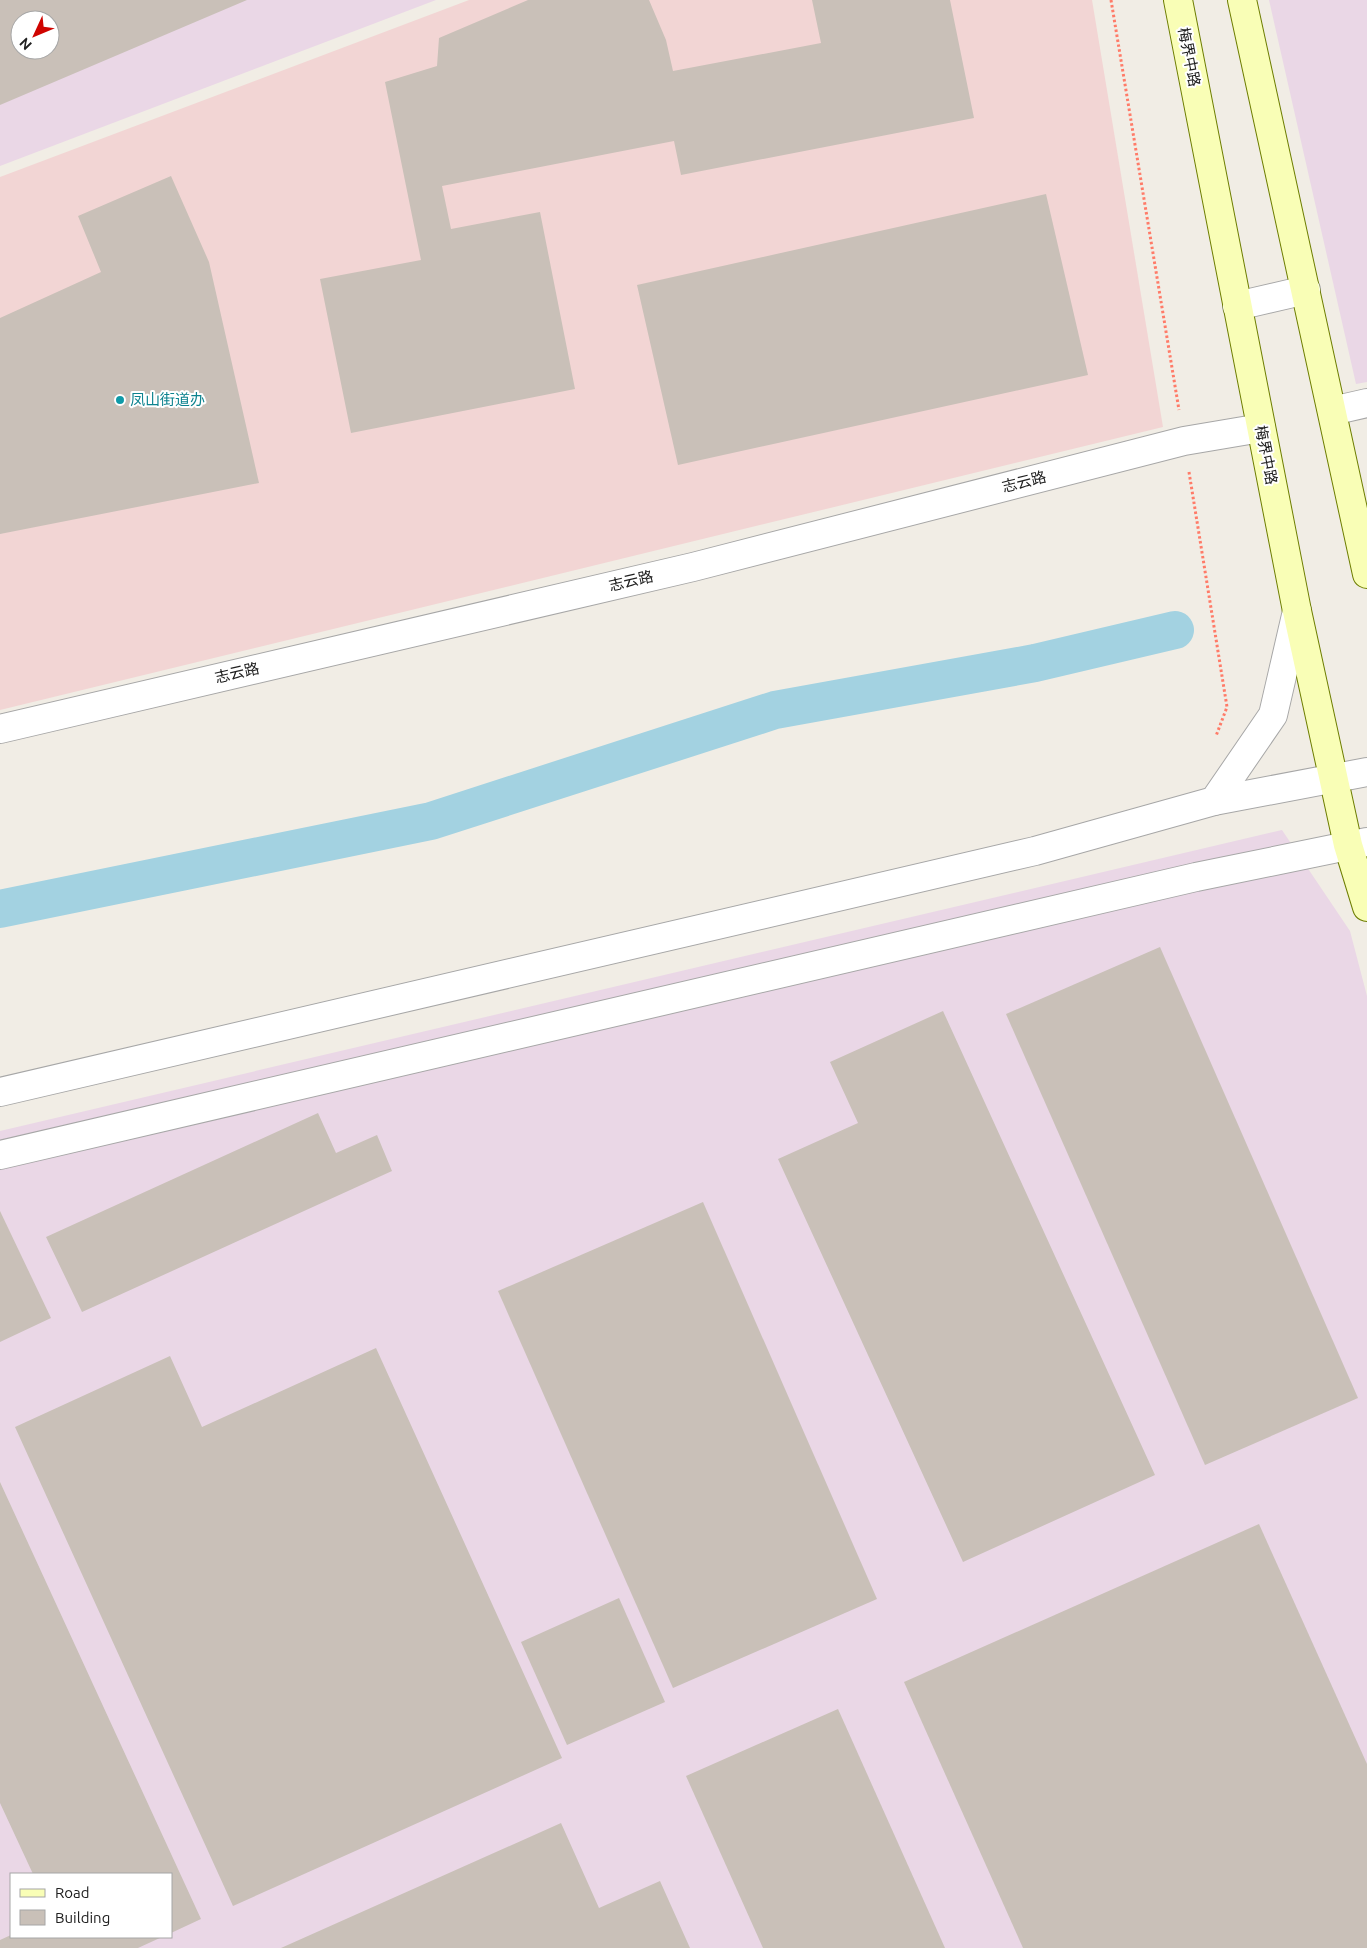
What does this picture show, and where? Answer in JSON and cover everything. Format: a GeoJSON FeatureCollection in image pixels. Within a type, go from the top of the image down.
{"type":"FeatureCollection","features":[{"type":"Feature","properties":{"kind":"main road","name":"梅界中路"},"geometry":{"type":"LineString","coordinates":[[1178,0],[1297,611],[1334,777],[1358,843],[1367,907]]}},
{"type":"Feature","properties":{"kind":"main road"},"geometry":{"type":"LineString","coordinates":[[1242,0],[1367,574]]}},
{"type":"Feature","properties":{"kind":"street"},"geometry":{"type":"LineString","coordinates":[[1237,306],[1306,290]]}},
{"type":"Feature","properties":{"kind":"street"},"geometry":{"type":"LineString","coordinates":[[1332,411],[1367,403]]}},
{"type":"Feature","properties":{"kind":"street","name":"志云路"},"geometry":{"type":"LineString","coordinates":[[0,729],[693,567],[1184,441],[1261,428]]}},
{"type":"Feature","properties":{"kind":"street"},"geometry":{"type":"LineString","coordinates":[[1214,801],[1274,716],[1297,611]]}},
{"type":"Feature","properties":{"kind":"street"},"geometry":{"type":"LineString","coordinates":[[0,1092],[1035,851],[1214,801],[1367,772]]}},
{"type":"Feature","properties":{"kind":"street"},"geometry":{"type":"LineString","coordinates":[[0,1155],[1196,877],[1358,843]]}},
{"type":"Feature","properties":{"kind":"path"},"geometry":{"type":"LineString","coordinates":[[1111,0],[1227,707],[1216,738]]}},
{"type":"Feature","properties":{"kind":"shaded area"},"geometry":{"type":"Polygon","coordinates":[[[0,0],[436,0],[0,166],[0,0]]]}},
{"type":"Feature","properties":{"kind":"shaded area"},"geometry":{"type":"Polygon","coordinates":[[[469,0],[1092,0],[1163,427],[0,710],[0,177],[469,0]]]}},
{"type":"Feature","properties":{"kind":"shaded area"},"geometry":{"type":"Polygon","coordinates":[[[1269,0],[1367,0],[1367,382],[1356,384],[1269,0]]]}},
{"type":"Feature","properties":{"kind":"shaded area"},"geometry":{"type":"Polygon","coordinates":[[[1282,830],[1350,931],[1367,996],[1367,1948],[0,1948],[0,1131],[1282,830]]]}},
{"type":"Feature","properties":{"kind":"building"},"geometry":{"type":"Polygon","coordinates":[[[0,0],[247,0],[0,105],[0,0]]]}},
{"type":"Feature","properties":{"kind":"building"},"geometry":{"type":"Polygon","coordinates":[[[528,0],[649,0],[666,40],[673,71],[821,43],[812,0],[950,0],[974,118],[681,175],[674,141],[442,186],[451,229],[540,212],[575,389],[351,433],[320,279],[421,260],[385,82],[437,66],[439,38],[528,0]]]}},
{"type":"Feature","properties":{"kind":"building","name":"凤山街道办"},"geometry":{"type":"Polygon","coordinates":[[[171,176],[209,262],[259,483],[0,534],[0,318],[101,272],[78,216],[171,176]]]}},
{"type":"Feature","properties":{"kind":"building"},"geometry":{"type":"Polygon","coordinates":[[[1046,194],[1088,375],[678,465],[637,285],[1046,194]]]}},
{"type":"Feature","properties":{"kind":"building"},"geometry":{"type":"Polygon","coordinates":[[[1160,947],[1358,1398],[1205,1465],[1006,1014],[1160,947]]]}},
{"type":"Feature","properties":{"kind":"building"},"geometry":{"type":"Polygon","coordinates":[[[943,1011],[1155,1475],[963,1562],[778,1159],[858,1123],[830,1062],[943,1011]]]}},
{"type":"Feature","properties":{"kind":"building"},"geometry":{"type":"Polygon","coordinates":[[[318,1113],[336,1153],[377,1135],[392,1171],[82,1312],[46,1237],[318,1113]]]}},
{"type":"Feature","properties":{"kind":"building"},"geometry":{"type":"Polygon","coordinates":[[[703,1202],[877,1599],[673,1688],[498,1291],[703,1202]]]}},
{"type":"Feature","properties":{"kind":"building"},"geometry":{"type":"Polygon","coordinates":[[[0,1211],[51,1318],[0,1342],[0,1211]]]}},
{"type":"Feature","properties":{"kind":"building"},"geometry":{"type":"Polygon","coordinates":[[[376,1348],[562,1758],[233,1906],[15,1427],[170,1356],[202,1427],[376,1348]]]}},
{"type":"Feature","properties":{"kind":"building"},"geometry":{"type":"Polygon","coordinates":[[[0,1482],[201,1919],[172,1933],[172,1873],[33,1873],[0,1803],[0,1482]]]}},
{"type":"Feature","properties":{"kind":"building"},"geometry":{"type":"Polygon","coordinates":[[[1259,1524],[1367,1764],[1367,1948],[1023,1948],[904,1682],[1259,1524]]]}},
{"type":"Feature","properties":{"kind":"building"},"geometry":{"type":"Polygon","coordinates":[[[619,1598],[665,1702],[567,1745],[521,1642],[619,1598]]]}},
{"type":"Feature","properties":{"kind":"building"},"geometry":{"type":"Polygon","coordinates":[[[838,1709],[945,1948],[763,1948],[686,1776],[838,1709]]]}},
{"type":"Feature","properties":{"kind":"building"},"geometry":{"type":"Polygon","coordinates":[[[561,1823],[599,1908],[660,1881],[690,1948],[281,1948],[561,1823]]]}},
{"type":"Feature","properties":{"kind":"building"},"geometry":{"type":"Polygon","coordinates":[[[10,1935],[10,1938],[160,1938],[138,1948],[0,1948],[0,1940],[10,1935]]]}},
{"type":"Feature","properties":{"kind":"waterway"},"geometry":{"type":"LineString","coordinates":[[0,909],[431,821],[775,710],[1035,663],[1175,630]]}},
{"type":"Feature","properties":{"kind":"place","name":"凤山街道办"},"geometry":{"type":"Point","coordinates":[120,400]}}]}
